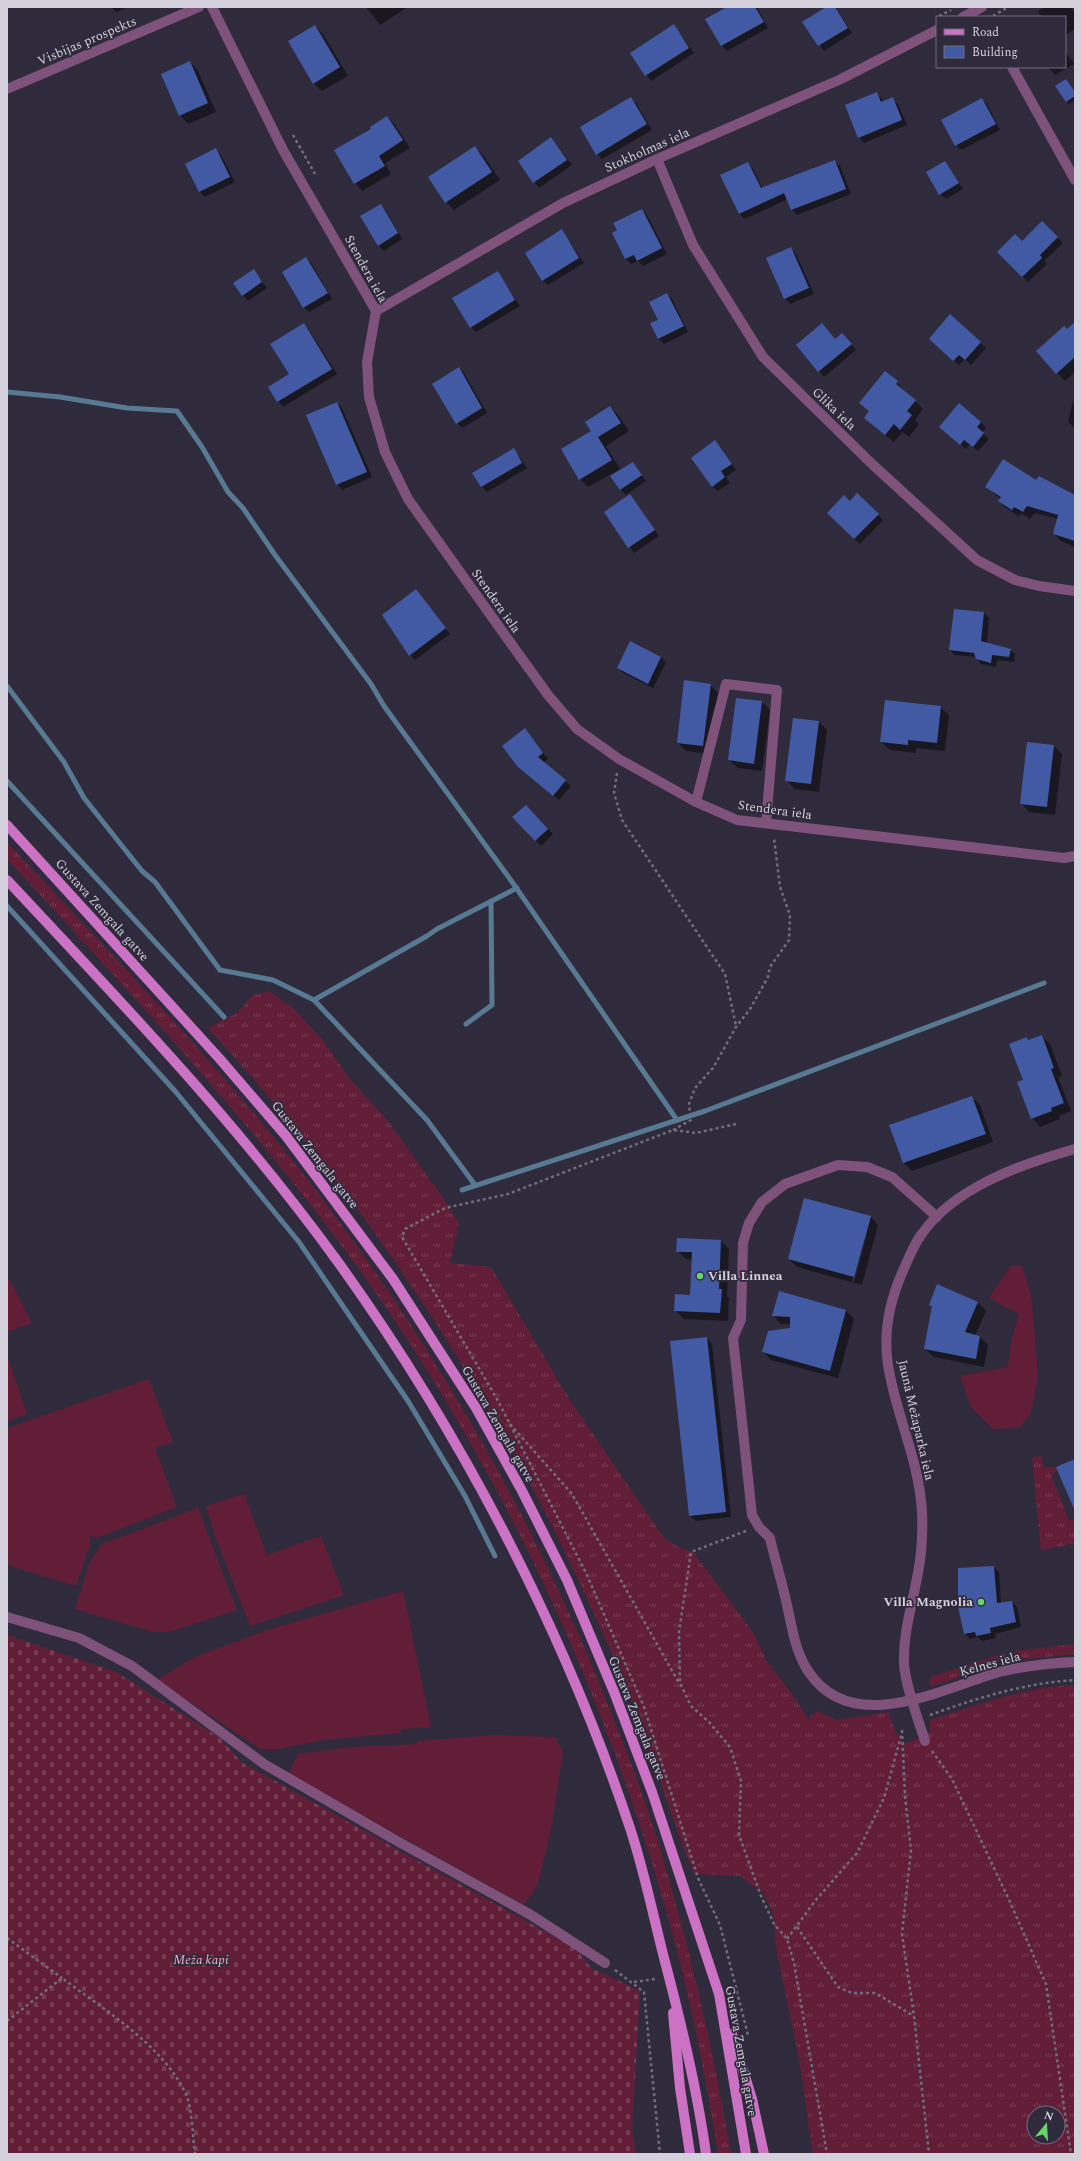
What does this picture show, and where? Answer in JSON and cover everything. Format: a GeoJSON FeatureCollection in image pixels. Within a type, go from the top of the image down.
{"type":"FeatureCollection","features":[{"type":"Feature","properties":{"kind":"main road","name":"Gustava Zemgala gatve"},"geometry":{"type":"LineString","coordinates":[[7,826],[219,1058],[286,1136],[393,1279],[476,1408],[521,1488],[567,1580],[614,1692],[652,1792],[720,1994],[746,2154]]}},
{"type":"Feature","properties":{"kind":"main road"},"geometry":{"type":"LineString","coordinates":[[7,880],[165,1051],[256,1156],[338,1262],[396,1347],[470,1469],[537,1597],[602,1752],[631,1831],[684,2039],[706,2154]]}},
{"type":"Feature","properties":{"kind":"main road"},"geometry":{"type":"LineString","coordinates":[[669,1978],[680,2088],[690,2154]]}},
{"type":"Feature","properties":{"kind":"main road"},"geometry":{"type":"LineString","coordinates":[[720,1994],[752,2099],[764,2154]]}},
{"type":"Feature","properties":{"kind":"street","name":"Visbijas prospekts"},"geometry":{"type":"LineString","coordinates":[[7,89],[199,7]]}},
{"type":"Feature","properties":{"kind":"street","name":"Stendera iela"},"geometry":{"type":"LineString","coordinates":[[212,7],[283,150],[376,311],[367,362],[369,398],[385,452],[408,499],[548,695],[577,729],[619,759],[696,802],[737,820],[1064,858],[1075,856]]}},
{"type":"Feature","properties":{"kind":"street"},"geometry":{"type":"LineString","coordinates":[[966,16],[982,11]]}},
{"type":"Feature","properties":{"kind":"street","name":"Stokholmas iela"},"geometry":{"type":"LineString","coordinates":[[376,311],[563,203],[657,159],[839,80],[936,31]]}},
{"type":"Feature","properties":{"kind":"street"},"geometry":{"type":"LineString","coordinates":[[1013,68],[1075,180]]}},
{"type":"Feature","properties":{"kind":"street","name":"Glika iela"},"geometry":{"type":"LineString","coordinates":[[657,159],[693,245],[763,357],[872,464],[976,560],[1015,580],[1039,586],[1075,591]]}},
{"type":"Feature","properties":{"kind":"street"},"geometry":{"type":"LineString","coordinates":[[696,802],[726,684],[777,690],[766,823]]}},
{"type":"Feature","properties":{"kind":"street","name":"Jaunā Mežaparka iela"},"geometry":{"type":"LineString","coordinates":[[925,1741],[912,1700],[904,1664],[907,1626],[917,1581],[922,1513],[913,1454],[894,1394],[888,1364],[886,1327],[890,1303],[910,1254],[921,1234],[937,1217],[965,1193],[1004,1173],[1075,1149]]}},
{"type":"Feature","properties":{"kind":"street","name":"Ķelnes iela"},"geometry":{"type":"LineString","coordinates":[[937,1217],[892,1177],[867,1167],[838,1165],[785,1184],[762,1202],[749,1223],[743,1243],[741,1320],[733,1338],[752,1515],[759,1526],[770,1538],[796,1645],[808,1671],[825,1689],[842,1700],[868,1706],[912,1700],[1004,1671],[1054,1662],[1075,1662]]}},
{"type":"Feature","properties":{"kind":"street"},"geometry":{"type":"LineString","coordinates":[[7,1617],[79,1638],[132,1666],[264,1764],[397,1842],[531,1915],[604,1963]]}},
{"type":"Feature","properties":{"kind":"path"},"geometry":{"type":"LineString","coordinates":[[939,16],[956,7]]}},
{"type":"Feature","properties":{"kind":"path"},"geometry":{"type":"LineString","coordinates":[[993,16],[1008,7]]}},
{"type":"Feature","properties":{"kind":"path"},"geometry":{"type":"LineString","coordinates":[[290,130],[317,178]]}},
{"type":"Feature","properties":{"kind":"path"},"geometry":{"type":"LineString","coordinates":[[619,759],[614,792],[622,820],[725,974],[736,1027]]}},
{"type":"Feature","properties":{"kind":"path"},"geometry":{"type":"LineString","coordinates":[[750,2042],[720,1925],[698,1878],[644,1707],[587,1575],[508,1420],[402,1237],[405,1230],[445,1208],[508,1194],[673,1130],[691,1120],[689,1104],[695,1088],[713,1068],[736,1027],[750,1009],[768,977],[770,967],[789,940],[791,929],[790,915],[777,874],[773,834],[766,823]]}},
{"type":"Feature","properties":{"kind":"path"},"geometry":{"type":"LineString","coordinates":[[673,1130],[696,1133],[736,1124]]}},
{"type":"Feature","properties":{"kind":"path"},"geometry":{"type":"LineString","coordinates":[[508,1420],[572,1494],[680,1683],[691,1706],[709,1722],[730,1747],[741,1781],[739,1835],[761,1896],[774,1924],[787,1939],[794,1963],[827,2154]]}},
{"type":"Feature","properties":{"kind":"path"},"geometry":{"type":"LineString","coordinates":[[680,1683],[679,1632],[691,1552],[759,1526]]}},
{"type":"Feature","properties":{"kind":"path"},"geometry":{"type":"LineString","coordinates":[[918,1719],[971,1700],[1021,1687],[1052,1681],[1075,1680]]}},
{"type":"Feature","properties":{"kind":"path"},"geometry":{"type":"LineString","coordinates":[[787,1939],[815,1901],[857,1853],[884,1798],[902,1730],[905,1796],[911,1850],[902,1934],[914,2016],[929,2154]]}},
{"type":"Feature","properties":{"kind":"path"},"geometry":{"type":"LineString","coordinates":[[925,1741],[952,1779],[1010,1902],[1046,1984],[1071,2154]]}},
{"type":"Feature","properties":{"kind":"path"},"geometry":{"type":"LineString","coordinates":[[797,1927],[838,1986],[852,1993],[875,1993],[914,2016]]}},
{"type":"Feature","properties":{"kind":"path"},"geometry":{"type":"LineString","coordinates":[[7,1938],[123,2023],[169,2064],[188,2097],[195,2154]]}},
{"type":"Feature","properties":{"kind":"path"},"geometry":{"type":"LineString","coordinates":[[604,1963],[634,1982],[644,1992],[660,2154]]}},
{"type":"Feature","properties":{"kind":"path"},"geometry":{"type":"LineString","coordinates":[[7,2021],[62,1978]]}},
{"type":"Feature","properties":{"kind":"path"},"geometry":{"type":"LineString","coordinates":[[634,1982],[669,1978]]}},
{"type":"Feature","properties":{"kind":"green space"},"geometry":{"type":"Polygon","coordinates":[[[7,842],[206,1057],[281,1146],[317,1192],[402,1311],[441,1372],[478,1435],[546,1564],[577,1630],[642,1793],[688,1948],[716,2071],[731,2154],[718,2154],[702,2062],[682,1970],[666,1910],[640,1825],[610,1742],[577,1659],[541,1578],[501,1498],[458,1421],[411,1345],[361,1272],[315,1210],[291,1179],[216,1090],[7,859],[7,842]]]}},
{"type":"Feature","properties":{"kind":"green space"},"geometry":{"type":"Polygon","coordinates":[[[269,991],[293,1008],[322,1039],[350,1079],[388,1121],[441,1195],[459,1223],[450,1263],[491,1267],[571,1402],[664,1538],[682,1549],[693,1552],[752,1631],[768,1663],[797,1701],[808,1719],[817,1711],[837,1720],[888,1712],[897,1734],[905,1744],[930,1733],[930,1720],[1019,1693],[1056,1686],[1075,1685],[1075,2154],[813,2154],[799,2058],[777,1953],[773,1914],[764,1893],[740,1876],[694,1874],[681,1842],[642,1729],[607,1643],[563,1547],[521,1467],[477,1389],[429,1312],[378,1238],[324,1166],[268,1096],[208,1028],[237,1013],[252,996],[269,991]]]}},
{"type":"Feature","properties":{"kind":"green space"},"geometry":{"type":"Polygon","coordinates":[[[1022,1265],[1032,1300],[1038,1377],[1031,1413],[1019,1428],[993,1429],[971,1407],[960,1376],[1008,1367],[1011,1342],[1019,1314],[989,1298],[1011,1266],[1022,1265]]]}},
{"type":"Feature","properties":{"kind":"green space"},"geometry":{"type":"Polygon","coordinates":[[[10,1280],[32,1323],[7,1332],[7,1281],[10,1280]]]}},
{"type":"Feature","properties":{"kind":"green space"},"geometry":{"type":"Polygon","coordinates":[[[7,1355],[27,1414],[7,1421],[7,1355]]]}},
{"type":"Feature","properties":{"kind":"green space"},"geometry":{"type":"Polygon","coordinates":[[[149,1379],[173,1442],[155,1448],[177,1507],[97,1538],[90,1536],[90,1545],[76,1586],[7,1565],[7,1428],[149,1379]]]}},
{"type":"Feature","properties":{"kind":"green space"},"geometry":{"type":"Polygon","coordinates":[[[1041,1455],[1044,1468],[1056,1467],[1058,1471],[1051,1474],[1069,1521],[1075,1518],[1075,1543],[1041,1551],[1032,1458],[1041,1455]]]}},
{"type":"Feature","properties":{"kind":"green space"},"geometry":{"type":"Polygon","coordinates":[[[244,1494],[267,1555],[321,1536],[344,1595],[250,1626],[215,1536],[206,1506],[244,1494]]]}},
{"type":"Feature","properties":{"kind":"green space"},"geometry":{"type":"Polygon","coordinates":[[[198,1508],[237,1610],[169,1632],[153,1632],[75,1609],[89,1564],[102,1544],[198,1508]]]}},
{"type":"Feature","properties":{"kind":"green space"},"geometry":{"type":"Polygon","coordinates":[[[403,1591],[431,1727],[402,1729],[399,1733],[324,1740],[278,1749],[260,1749],[157,1680],[195,1657],[267,1630],[403,1591]]]}},
{"type":"Feature","properties":{"kind":"green space","name":"Meža kapi"},"geometry":{"type":"Polygon","coordinates":[[[7,1635],[116,1672],[220,1738],[241,1762],[576,1949],[591,1968],[640,1991],[632,2129],[636,2154],[7,2154],[7,1635]]]}},
{"type":"Feature","properties":{"kind":"green space"},"geometry":{"type":"Polygon","coordinates":[[[1075,1644],[1075,1654],[1017,1660],[1015,1651],[1075,1644]]]}},
{"type":"Feature","properties":{"kind":"green space"},"geometry":{"type":"Polygon","coordinates":[[[1004,1654],[1006,1663],[996,1659],[980,1664],[975,1672],[930,1687],[929,1682],[932,1676],[1004,1654]]]}},
{"type":"Feature","properties":{"kind":"green space"},"geometry":{"type":"Polygon","coordinates":[[[495,1735],[555,1737],[563,1752],[552,1824],[538,1884],[524,1905],[288,1774],[298,1754],[352,1747],[417,1744],[418,1741],[495,1735]]]}},
{"type":"Feature","properties":{"kind":"building"},"geometry":{"type":"Polygon","coordinates":[[[727,7],[755,7],[764,22],[721,46],[705,19],[727,7]]]}},
{"type":"Feature","properties":{"kind":"building"},"geometry":{"type":"Polygon","coordinates":[[[826,7],[835,7],[848,28],[818,46],[802,22],[826,7]]]}},
{"type":"Feature","properties":{"kind":"building"},"geometry":{"type":"Polygon","coordinates":[[[674,24],[689,48],[645,76],[630,53],[674,24]]]}},
{"type":"Feature","properties":{"kind":"building"},"geometry":{"type":"Polygon","coordinates":[[[315,25],[340,67],[313,84],[288,41],[315,25]]]}},
{"type":"Feature","properties":{"kind":"building"},"geometry":{"type":"Polygon","coordinates":[[[190,61],[208,103],[179,116],[161,74],[190,61]]]}},
{"type":"Feature","properties":{"kind":"building"},"geometry":{"type":"Polygon","coordinates":[[[1066,79],[1075,92],[1075,96],[1066,102],[1055,86],[1066,79]]]}},
{"type":"Feature","properties":{"kind":"building"},"geometry":{"type":"Polygon","coordinates":[[[877,92],[881,102],[893,97],[902,120],[858,138],[845,105],[877,92]]]}},
{"type":"Feature","properties":{"kind":"building"},"geometry":{"type":"Polygon","coordinates":[[[631,97],[647,124],[596,155],[580,127],[631,97]]]}},
{"type":"Feature","properties":{"kind":"building"},"geometry":{"type":"Polygon","coordinates":[[[982,98],[996,124],[955,146],[941,120],[982,98]]]}},
{"type":"Feature","properties":{"kind":"building"},"geometry":{"type":"Polygon","coordinates":[[[387,116],[403,140],[379,156],[385,166],[354,184],[334,150],[371,129],[370,127],[387,116]]]}},
{"type":"Feature","properties":{"kind":"building"},"geometry":{"type":"Polygon","coordinates":[[[551,137],[567,160],[533,183],[518,161],[551,137]]]}},
{"type":"Feature","properties":{"kind":"building"},"geometry":{"type":"Polygon","coordinates":[[[475,146],[492,172],[445,203],[428,177],[475,146]]]}},
{"type":"Feature","properties":{"kind":"building"},"geometry":{"type":"Polygon","coordinates":[[[216,148],[230,177],[199,192],[185,164],[216,148]]]}},
{"type":"Feature","properties":{"kind":"building"},"geometry":{"type":"Polygon","coordinates":[[[835,160],[846,189],[791,210],[784,193],[739,214],[720,175],[748,162],[761,188],[835,160]]]}},
{"type":"Feature","properties":{"kind":"building"},"geometry":{"type":"Polygon","coordinates":[[[945,161],[959,183],[939,195],[926,172],[945,161]]]}},
{"type":"Feature","properties":{"kind":"building"},"geometry":{"type":"Polygon","coordinates":[[[381,204],[398,233],[378,246],[360,216],[381,204]]]}},
{"type":"Feature","properties":{"kind":"building"},"geometry":{"type":"Polygon","coordinates":[[[642,209],[662,248],[637,261],[634,255],[625,259],[612,233],[617,230],[613,223],[642,209]]]}},
{"type":"Feature","properties":{"kind":"building"},"geometry":{"type":"Polygon","coordinates":[[[1042,221],[1058,237],[1040,255],[1042,258],[1022,277],[997,252],[1015,234],[1022,241],[1042,221]]]}},
{"type":"Feature","properties":{"kind":"building"},"geometry":{"type":"Polygon","coordinates":[[[562,229],[579,258],[542,281],[525,253],[562,229]]]}},
{"type":"Feature","properties":{"kind":"building"},"geometry":{"type":"Polygon","coordinates":[[[791,247],[809,288],[784,299],[766,258],[791,247]]]}},
{"type":"Feature","properties":{"kind":"building"},"geometry":{"type":"Polygon","coordinates":[[[306,257],[328,293],[303,308],[282,272],[306,257]]]}},
{"type":"Feature","properties":{"kind":"building"},"geometry":{"type":"Polygon","coordinates":[[[254,269],[262,282],[242,296],[233,283],[254,269]]]}},
{"type":"Feature","properties":{"kind":"building"},"geometry":{"type":"Polygon","coordinates":[[[498,271],[515,300],[470,328],[452,298],[498,271]]]}},
{"type":"Feature","properties":{"kind":"building"},"geometry":{"type":"Polygon","coordinates":[[[667,293],[684,326],[658,339],[650,323],[658,320],[649,302],[667,293]]]}},
{"type":"Feature","properties":{"kind":"building"},"geometry":{"type":"Polygon","coordinates":[[[950,314],[981,342],[965,360],[959,355],[953,361],[929,339],[950,314]]]}},
{"type":"Feature","properties":{"kind":"building"},"geometry":{"type":"Polygon","coordinates":[[[1075,322],[1075,357],[1056,374],[1036,351],[1064,326],[1067,329],[1075,322]]]}},
{"type":"Feature","properties":{"kind":"building"},"geometry":{"type":"Polygon","coordinates":[[[304,323],[332,369],[277,402],[268,387],[289,374],[270,344],[304,323]]]}},
{"type":"Feature","properties":{"kind":"building"},"geometry":{"type":"Polygon","coordinates":[[[822,323],[835,339],[842,333],[852,344],[818,372],[796,345],[822,323]]]}},
{"type":"Feature","properties":{"kind":"building"},"geometry":{"type":"Polygon","coordinates":[[[459,367],[482,408],[456,424],[432,384],[459,367]]]}},
{"type":"Feature","properties":{"kind":"building"},"geometry":{"type":"Polygon","coordinates":[[[885,371],[898,381],[896,384],[916,400],[907,411],[912,415],[900,430],[894,424],[885,435],[864,418],[869,411],[859,403],[885,371]]]}},
{"type":"Feature","properties":{"kind":"building"},"geometry":{"type":"Polygon","coordinates":[[[337,402],[367,472],[336,485],[306,415],[337,402]]]}},
{"type":"Feature","properties":{"kind":"building"},"geometry":{"type":"Polygon","coordinates":[[[959,403],[981,422],[977,427],[984,433],[973,447],[964,440],[960,445],[939,427],[959,403]]]}},
{"type":"Feature","properties":{"kind":"building"},"geometry":{"type":"Polygon","coordinates":[[[610,406],[621,423],[598,437],[612,460],[579,480],[561,449],[591,431],[585,422],[610,406]]]}},
{"type":"Feature","properties":{"kind":"building"},"geometry":{"type":"Polygon","coordinates":[[[715,440],[732,464],[721,471],[725,477],[712,487],[691,458],[715,440]]]}},
{"type":"Feature","properties":{"kind":"building"},"geometry":{"type":"Polygon","coordinates":[[[514,448],[522,463],[481,487],[472,473],[514,448]]]}},
{"type":"Feature","properties":{"kind":"building"},"geometry":{"type":"Polygon","coordinates":[[[1003,459],[1036,480],[1039,476],[1075,495],[1075,541],[1053,534],[1058,515],[1027,506],[1023,512],[1014,507],[1012,510],[998,501],[1001,497],[985,487],[1003,459]]]}},
{"type":"Feature","properties":{"kind":"building"},"geometry":{"type":"Polygon","coordinates":[[[633,462],[642,475],[620,490],[610,476],[633,462]]]}},
{"type":"Feature","properties":{"kind":"building"},"geometry":{"type":"Polygon","coordinates":[[[857,493],[879,514],[854,539],[827,513],[844,495],[850,501],[857,493]]]}},
{"type":"Feature","properties":{"kind":"building"},"geometry":{"type":"Polygon","coordinates":[[[630,494],[655,530],[628,548],[604,512],[630,494]]]}},
{"type":"Feature","properties":{"kind":"building"},"geometry":{"type":"Polygon","coordinates":[[[416,589],[446,628],[409,656],[382,615],[416,589]]]}},
{"type":"Feature","properties":{"kind":"building"},"geometry":{"type":"Polygon","coordinates":[[[954,609],[984,612],[981,641],[1011,649],[1009,657],[992,655],[991,663],[976,659],[974,653],[949,650],[954,609]]]}},
{"type":"Feature","properties":{"kind":"building"},"geometry":{"type":"Polygon","coordinates":[[[630,641],[661,657],[648,684],[617,668],[630,641]]]}},
{"type":"Feature","properties":{"kind":"building"},"geometry":{"type":"Polygon","coordinates":[[[684,680],[711,684],[703,746],[677,743],[684,680]]]}},
{"type":"Feature","properties":{"kind":"building"},"geometry":{"type":"Polygon","coordinates":[[[736,698],[762,701],[754,764],[728,760],[736,698]]]}},
{"type":"Feature","properties":{"kind":"building"},"geometry":{"type":"Polygon","coordinates":[[[885,700],[941,706],[937,743],[908,740],[908,745],[880,742],[885,700]]]}},
{"type":"Feature","properties":{"kind":"building"},"geometry":{"type":"Polygon","coordinates":[[[793,718],[819,721],[811,784],[785,781],[793,718]]]}},
{"type":"Feature","properties":{"kind":"building"},"geometry":{"type":"Polygon","coordinates":[[[525,728],[543,753],[538,757],[566,780],[553,796],[518,767],[502,746],[525,728]]]}},
{"type":"Feature","properties":{"kind":"building"},"geometry":{"type":"Polygon","coordinates":[[[1027,742],[1054,745],[1047,807],[1020,804],[1027,742]]]}},
{"type":"Feature","properties":{"kind":"building"},"geometry":{"type":"Polygon","coordinates":[[[526,805],[548,829],[535,841],[512,817],[526,805]]]}},
{"type":"Feature","properties":{"kind":"building"},"geometry":{"type":"Polygon","coordinates":[[[1042,1035],[1054,1068],[1051,1069],[1064,1103],[1051,1108],[1052,1111],[1031,1119],[1017,1082],[1023,1080],[1009,1044],[1027,1037],[1028,1040],[1042,1035]]]}},
{"type":"Feature","properties":{"kind":"building"},"geometry":{"type":"Polygon","coordinates":[[[972,1096],[986,1134],[903,1163],[889,1125],[972,1096]]]}},
{"type":"Feature","properties":{"kind":"building"},"geometry":{"type":"Polygon","coordinates":[[[804,1198],[871,1216],[854,1277],[788,1259],[804,1198]]]}},
{"type":"Feature","properties":{"kind":"building","name":"Villa Linnea"},"geometry":{"type":"Polygon","coordinates":[[[677,1238],[721,1240],[719,1289],[722,1289],[720,1313],[674,1311],[675,1294],[690,1295],[692,1252],[676,1252],[677,1238]]]}},
{"type":"Feature","properties":{"kind":"building"},"geometry":{"type":"Polygon","coordinates":[[[937,1284],[978,1302],[965,1332],[980,1336],[976,1359],[924,1349],[932,1306],[929,1305],[937,1284]]]}},
{"type":"Feature","properties":{"kind":"building"},"geometry":{"type":"Polygon","coordinates":[[[779,1291],[846,1310],[830,1371],[762,1352],[768,1331],[790,1328],[790,1317],[772,1316],[779,1291]]]}},
{"type":"Feature","properties":{"kind":"building"},"geometry":{"type":"Polygon","coordinates":[[[707,1337],[726,1512],[689,1516],[670,1341],[707,1337]]]}},
{"type":"Feature","properties":{"kind":"building"},"geometry":{"type":"Polygon","coordinates":[[[1075,1459],[1075,1511],[1056,1467],[1075,1459]]]}},
{"type":"Feature","properties":{"kind":"building","name":"Villa Magnolia"},"geometry":{"type":"Polygon","coordinates":[[[994,1566],[997,1603],[1012,1601],[1016,1622],[990,1628],[991,1633],[976,1636],[975,1632],[964,1634],[958,1606],[958,1568],[994,1566]]]}},
{"type":"Feature","properties":{"kind":"waterway"},"geometry":{"type":"LineString","coordinates":[[7,392],[60,397],[127,408],[177,411],[202,447],[228,492],[243,508],[275,555],[371,684],[384,706],[510,879],[677,1120]]}},
{"type":"Feature","properties":{"kind":"waterway"},"geometry":{"type":"LineString","coordinates":[[7,686],[64,762],[84,798],[142,871],[155,882],[220,970],[273,980],[314,1000],[427,1120],[475,1185]]}},
{"type":"Feature","properties":{"kind":"waterway"},"geometry":{"type":"LineString","coordinates":[[7,781],[224,1017]]}},
{"type":"Feature","properties":{"kind":"waterway"},"geometry":{"type":"LineString","coordinates":[[314,1000],[437,929],[517,888]]}},
{"type":"Feature","properties":{"kind":"waterway"},"geometry":{"type":"LineString","coordinates":[[466,1024],[492,1005],[491,901]]}},
{"type":"Feature","properties":{"kind":"waterway"},"geometry":{"type":"LineString","coordinates":[[7,906],[175,1091],[299,1242],[408,1401],[465,1496],[495,1556]]}},
{"type":"Feature","properties":{"kind":"waterway"},"geometry":{"type":"LineString","coordinates":[[462,1190],[705,1111],[1044,983]]}},
{"type":"Feature","properties":{"kind":"place","name":"Villa Linnea"},"geometry":{"type":"Point","coordinates":[700,1276]}},
{"type":"Feature","properties":{"kind":"place","name":"Villa Magnolia"},"geometry":{"type":"Point","coordinates":[981,1602]}}]}
